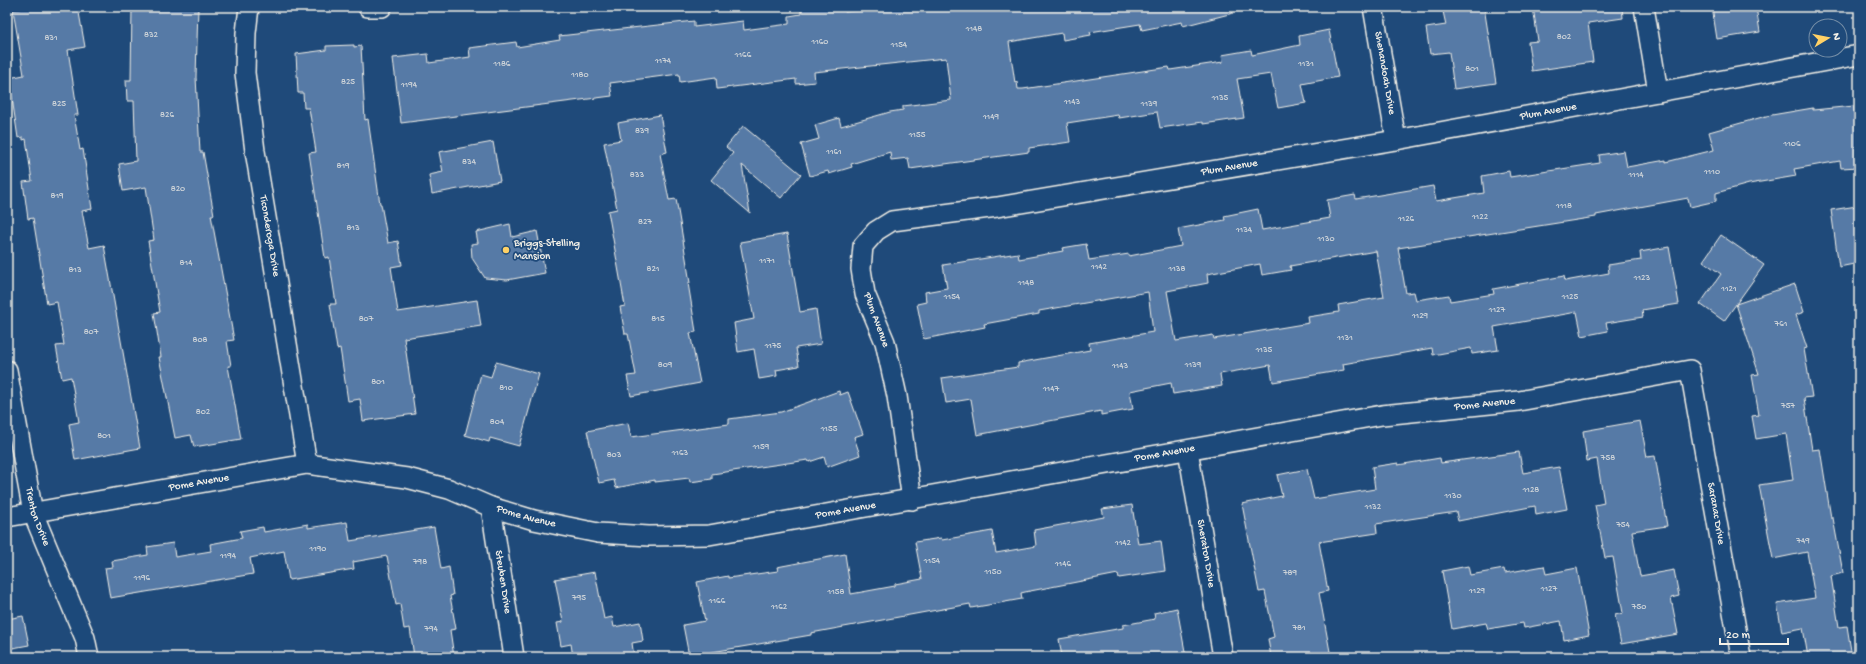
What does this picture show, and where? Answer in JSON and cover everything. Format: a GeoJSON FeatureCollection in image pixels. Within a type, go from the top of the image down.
{"type":"FeatureCollection","features":[{"type":"Feature","properties":{"kind":"street","name":"Ticonderoga Drive"},"geometry":{"type":"LineString","coordinates":[[249,7],[246,33],[245,73],[255,151],[307,464]]}},
{"type":"Feature","properties":{"kind":"street"},"geometry":{"type":"LineString","coordinates":[[368,7],[382,7]]}},
{"type":"Feature","properties":{"kind":"street","name":"Shenandoah Drive"},"geometry":{"type":"LineString","coordinates":[[1373,7],[1396,140]]}},
{"type":"Feature","properties":{"kind":"street"},"geometry":{"type":"LineString","coordinates":[[1644,7],[1658,92]]}},
{"type":"Feature","properties":{"kind":"street","name":"Plum Avenue"},"geometry":{"type":"LineString","coordinates":[[912,500],[896,389],[885,342],[865,294],[861,269],[864,246],[876,231],[892,221],[997,207],[1396,140],[1859,55]]}},
{"type":"Feature","properties":{"kind":"street","name":"Trenton Drive"},"geometry":{"type":"LineString","coordinates":[[7,370],[33,513],[85,638],[89,657]]}},
{"type":"Feature","properties":{"kind":"street","name":"Pome Avenue"},"geometry":{"type":"LineString","coordinates":[[7,517],[307,464],[407,478],[449,489],[491,507],[534,520],[598,533],[649,536],[709,535],[1382,415],[1519,400],[1690,370]]}},
{"type":"Feature","properties":{"kind":"street","name":"Saranac Drive"},"geometry":{"type":"LineString","coordinates":[[1690,370],[1741,657]]}},
{"type":"Feature","properties":{"kind":"street","name":"Sheraton Drive"},"geometry":{"type":"LineString","coordinates":[[1188,450],[1223,657]]}},
{"type":"Feature","properties":{"kind":"street","name":"Steuben Drive"},"geometry":{"type":"LineString","coordinates":[[491,507],[514,657]]}},
{"type":"Feature","properties":{"kind":"building"},"geometry":{"type":"Polygon","coordinates":[[[21,7],[78,7],[85,47],[68,50],[78,115],[74,115],[80,150],[83,149],[92,209],[82,211],[89,248],[104,245],[140,448],[75,460],[69,424],[79,422],[71,377],[62,379],[56,346],[64,345],[57,302],[47,304],[33,218],[28,219],[23,182],[32,181],[26,139],[23,140],[23,137],[18,138],[9,78],[24,75],[13,10],[21,9],[21,7]]]}},
{"type":"Feature","properties":{"kind":"building"},"geometry":{"type":"Polygon","coordinates":[[[132,7],[198,7],[196,77],[200,152],[203,152],[214,215],[211,215],[234,340],[227,341],[231,366],[228,366],[241,439],[194,447],[191,435],[175,438],[159,357],[161,357],[154,313],[160,312],[148,241],[154,240],[146,187],[123,191],[119,164],[136,161],[134,101],[127,101],[126,80],[131,80],[132,7]]]}},
{"type":"Feature","properties":{"kind":"building"},"geometry":{"type":"Polygon","coordinates":[[[816,7],[845,7],[845,12],[891,7],[1232,7],[1233,13],[1183,26],[1182,22],[1142,30],[1140,24],[1090,32],[1091,35],[1063,40],[1062,33],[1009,42],[1015,83],[1017,82],[1018,89],[1023,89],[1169,67],[1170,70],[1223,62],[1222,55],[1251,50],[1252,55],[1300,45],[1299,36],[1329,30],[1338,77],[1302,84],[1306,103],[1278,108],[1271,74],[1237,79],[1244,118],[1160,128],[1157,112],[1119,118],[1118,115],[1067,123],[1070,142],[1029,148],[1029,152],[910,169],[908,158],[891,160],[890,152],[851,164],[852,167],[829,174],[828,171],[810,176],[801,144],[819,139],[815,125],[839,118],[841,126],[890,112],[903,110],[903,106],[951,100],[946,58],[814,72],[815,82],[796,84],[796,79],[717,89],[716,77],[680,82],[679,74],[610,83],[612,96],[401,123],[393,58],[428,54],[429,63],[470,57],[469,48],[516,42],[517,47],[560,40],[559,36],[694,21],[694,27],[743,21],[744,30],[789,24],[789,16],[801,14],[801,9],[816,7]]]}},
{"type":"Feature","properties":{"kind":"building"},"geometry":{"type":"Polygon","coordinates":[[[1442,7],[1484,7],[1496,83],[1454,89],[1449,52],[1430,54],[1426,28],[1446,25],[1442,7]]]}},
{"type":"Feature","properties":{"kind":"building"},"geometry":{"type":"Polygon","coordinates":[[[1533,7],[1622,7],[1623,18],[1588,23],[1593,62],[1532,71],[1528,42],[1538,41],[1533,7]]]}},
{"type":"Feature","properties":{"kind":"building"},"geometry":{"type":"Polygon","coordinates":[[[1712,7],[1756,7],[1760,32],[1717,39],[1712,7]]]}},
{"type":"Feature","properties":{"kind":"building"},"geometry":{"type":"Polygon","coordinates":[[[354,45],[354,47],[361,46],[365,120],[368,119],[380,204],[388,243],[398,241],[402,265],[391,267],[398,312],[477,300],[481,326],[404,338],[415,414],[363,421],[360,399],[348,401],[340,348],[337,349],[330,304],[336,304],[329,257],[325,258],[309,153],[316,152],[309,108],[304,108],[303,93],[298,93],[296,54],[326,50],[326,46],[354,45]]]}},
{"type":"Feature","properties":{"kind":"building"},"geometry":{"type":"Polygon","coordinates":[[[1854,106],[1856,125],[1859,125],[1859,167],[1841,168],[1840,161],[1794,169],[1796,176],[1749,184],[1716,193],[1716,201],[1690,207],[1688,198],[1596,215],[1596,217],[1398,248],[1406,293],[1414,292],[1416,300],[1449,295],[1450,301],[1494,294],[1493,289],[1564,276],[1565,281],[1609,273],[1608,265],[1641,260],[1640,252],[1669,247],[1679,304],[1642,310],[1643,317],[1606,323],[1608,331],[1582,336],[1577,312],[1494,327],[1498,350],[1472,354],[1471,348],[1433,355],[1432,348],[1343,364],[1344,370],[1273,382],[1270,365],[1220,374],[1222,386],[1173,394],[1171,383],[1130,391],[1133,409],[1101,415],[1101,411],[977,435],[971,399],[946,403],[942,378],[1018,367],[1018,363],[1090,350],[1089,343],[1153,332],[1148,292],[1039,311],[1039,314],[984,324],[985,327],[924,339],[917,304],[926,302],[925,292],[947,288],[943,265],[1018,253],[1019,259],[1063,251],[1062,248],[1086,244],[1089,260],[1129,254],[1129,256],[1181,246],[1178,229],[1225,220],[1224,216],[1258,209],[1262,230],[1330,218],[1327,200],[1355,195],[1356,199],[1433,186],[1436,201],[1484,193],[1482,176],[1509,171],[1510,177],[1600,163],[1599,155],[1624,151],[1627,167],[1666,160],[1666,162],[1714,150],[1709,132],[1766,116],[1813,108],[1813,110],[1854,106]],[[1376,251],[1290,266],[1291,270],[1262,275],[1260,264],[1207,274],[1208,283],[1167,291],[1176,341],[1213,335],[1214,339],[1309,323],[1308,317],[1339,312],[1338,305],[1384,297],[1376,251]]]}},
{"type":"Feature","properties":{"kind":"building"},"geometry":{"type":"Polygon","coordinates":[[[660,115],[667,152],[660,154],[669,200],[676,199],[690,283],[688,283],[696,332],[690,333],[700,383],[631,396],[627,376],[636,375],[628,334],[625,334],[620,307],[625,306],[608,211],[617,209],[604,143],[621,140],[618,123],[660,115]]]}},
{"type":"Feature","properties":{"kind":"building"},"geometry":{"type":"Polygon","coordinates":[[[743,126],[801,174],[781,198],[742,165],[750,213],[711,180],[733,153],[726,147],[743,126]]]}},
{"type":"Feature","properties":{"kind":"building"},"geometry":{"type":"Polygon","coordinates":[[[493,142],[500,181],[432,194],[429,175],[443,172],[439,152],[493,142]]]}},
{"type":"Feature","properties":{"kind":"building"},"geometry":{"type":"Polygon","coordinates":[[[1857,206],[1859,217],[1859,263],[1839,267],[1831,210],[1857,206]]]}},
{"type":"Feature","properties":{"kind":"building","name":"Briggs-Stelling Mansion"},"geometry":{"type":"Polygon","coordinates":[[[510,224],[512,237],[537,231],[545,273],[507,280],[485,278],[472,258],[471,244],[478,243],[476,232],[510,224]]]}},
{"type":"Feature","properties":{"kind":"building"},"geometry":{"type":"Polygon","coordinates":[[[787,234],[800,312],[816,309],[821,344],[796,348],[799,366],[776,370],[777,376],[759,379],[754,349],[738,352],[734,323],[754,319],[740,242],[787,234]]]}},
{"type":"Feature","properties":{"kind":"building"},"geometry":{"type":"Polygon","coordinates":[[[1721,235],[1764,265],[1724,321],[1700,304],[1721,274],[1703,261],[1721,235]]]}},
{"type":"Feature","properties":{"kind":"building"},"geometry":{"type":"Polygon","coordinates":[[[1795,284],[1804,312],[1796,315],[1807,348],[1804,349],[1812,397],[1804,398],[1812,450],[1820,449],[1831,518],[1833,518],[1843,573],[1831,576],[1839,627],[1847,626],[1852,657],[1808,657],[1803,628],[1782,632],[1777,604],[1815,598],[1807,552],[1773,559],[1759,485],[1793,480],[1786,434],[1756,439],[1752,416],[1759,415],[1752,375],[1759,374],[1736,304],[1795,284]]]}},
{"type":"Feature","properties":{"kind":"building"},"geometry":{"type":"Polygon","coordinates":[[[496,362],[539,374],[519,446],[490,438],[489,442],[465,435],[481,374],[491,377],[496,362]]]}},
{"type":"Feature","properties":{"kind":"building"},"geometry":{"type":"Polygon","coordinates":[[[839,391],[840,395],[848,392],[863,434],[854,437],[860,455],[827,467],[824,457],[809,462],[808,460],[712,474],[712,479],[690,482],[689,478],[655,482],[655,480],[616,488],[614,480],[599,483],[587,431],[628,423],[631,437],[729,424],[729,419],[781,412],[839,391]]]}},
{"type":"Feature","properties":{"kind":"building"},"geometry":{"type":"Polygon","coordinates":[[[1640,421],[1647,457],[1655,456],[1667,526],[1632,531],[1640,576],[1674,570],[1679,596],[1671,598],[1678,634],[1621,644],[1615,615],[1623,613],[1613,557],[1605,558],[1595,505],[1604,503],[1597,459],[1587,461],[1583,431],[1640,421]]]}},
{"type":"Feature","properties":{"kind":"building"},"geometry":{"type":"Polygon","coordinates":[[[1519,452],[1523,473],[1559,467],[1567,509],[1536,515],[1535,506],[1458,521],[1456,512],[1376,524],[1377,533],[1319,542],[1328,591],[1319,593],[1331,657],[1271,657],[1268,639],[1274,637],[1265,591],[1259,592],[1242,504],[1282,496],[1277,475],[1307,469],[1314,499],[1375,489],[1372,467],[1398,463],[1398,465],[1440,458],[1441,463],[1519,452]]]}},
{"type":"Feature","properties":{"kind":"building"},"geometry":{"type":"Polygon","coordinates":[[[1132,505],[1138,544],[1161,541],[1165,571],[1119,578],[1118,574],[1021,593],[1022,599],[971,608],[970,604],[811,633],[811,635],[689,656],[683,625],[705,621],[697,582],[728,576],[728,578],[778,571],[777,567],[845,554],[851,594],[895,586],[895,584],[922,579],[915,542],[941,538],[942,540],[992,531],[996,553],[1036,546],[1034,530],[1104,517],[1102,509],[1132,505]]]}},
{"type":"Feature","properties":{"kind":"building"},"geometry":{"type":"Polygon","coordinates":[[[347,522],[350,541],[434,527],[441,569],[449,567],[453,595],[450,596],[456,629],[450,630],[454,657],[414,657],[410,628],[404,629],[400,604],[396,605],[387,556],[353,562],[354,569],[289,580],[284,551],[250,558],[253,574],[110,598],[105,568],[113,567],[112,561],[148,555],[147,547],[173,543],[175,557],[211,551],[210,544],[242,538],[240,531],[263,527],[264,532],[308,524],[308,528],[347,522]]]}},
{"type":"Feature","properties":{"kind":"building"},"geometry":{"type":"Polygon","coordinates":[[[1468,566],[1470,575],[1504,569],[1505,573],[1544,566],[1546,574],[1577,568],[1589,635],[1564,640],[1561,621],[1524,628],[1523,623],[1488,629],[1486,623],[1452,629],[1442,571],[1468,566]]]}},
{"type":"Feature","properties":{"kind":"building"},"geometry":{"type":"Polygon","coordinates":[[[595,572],[604,619],[612,617],[614,627],[640,622],[643,641],[632,643],[634,657],[573,657],[571,644],[561,646],[557,623],[563,622],[555,579],[595,572]]]}},
{"type":"Feature","properties":{"kind":"building"},"geometry":{"type":"Polygon","coordinates":[[[1177,608],[1186,657],[1062,657],[1059,639],[1123,628],[1123,625],[1155,619],[1154,613],[1177,608]]]}},
{"type":"Feature","properties":{"kind":"building"},"geometry":{"type":"Polygon","coordinates":[[[23,616],[29,645],[7,649],[7,619],[23,616]]]}},
{"type":"Feature","properties":{"kind":"place","name":"Briggs-Stelling Mansion"},"geometry":{"type":"Point","coordinates":[506,250]}}]}
